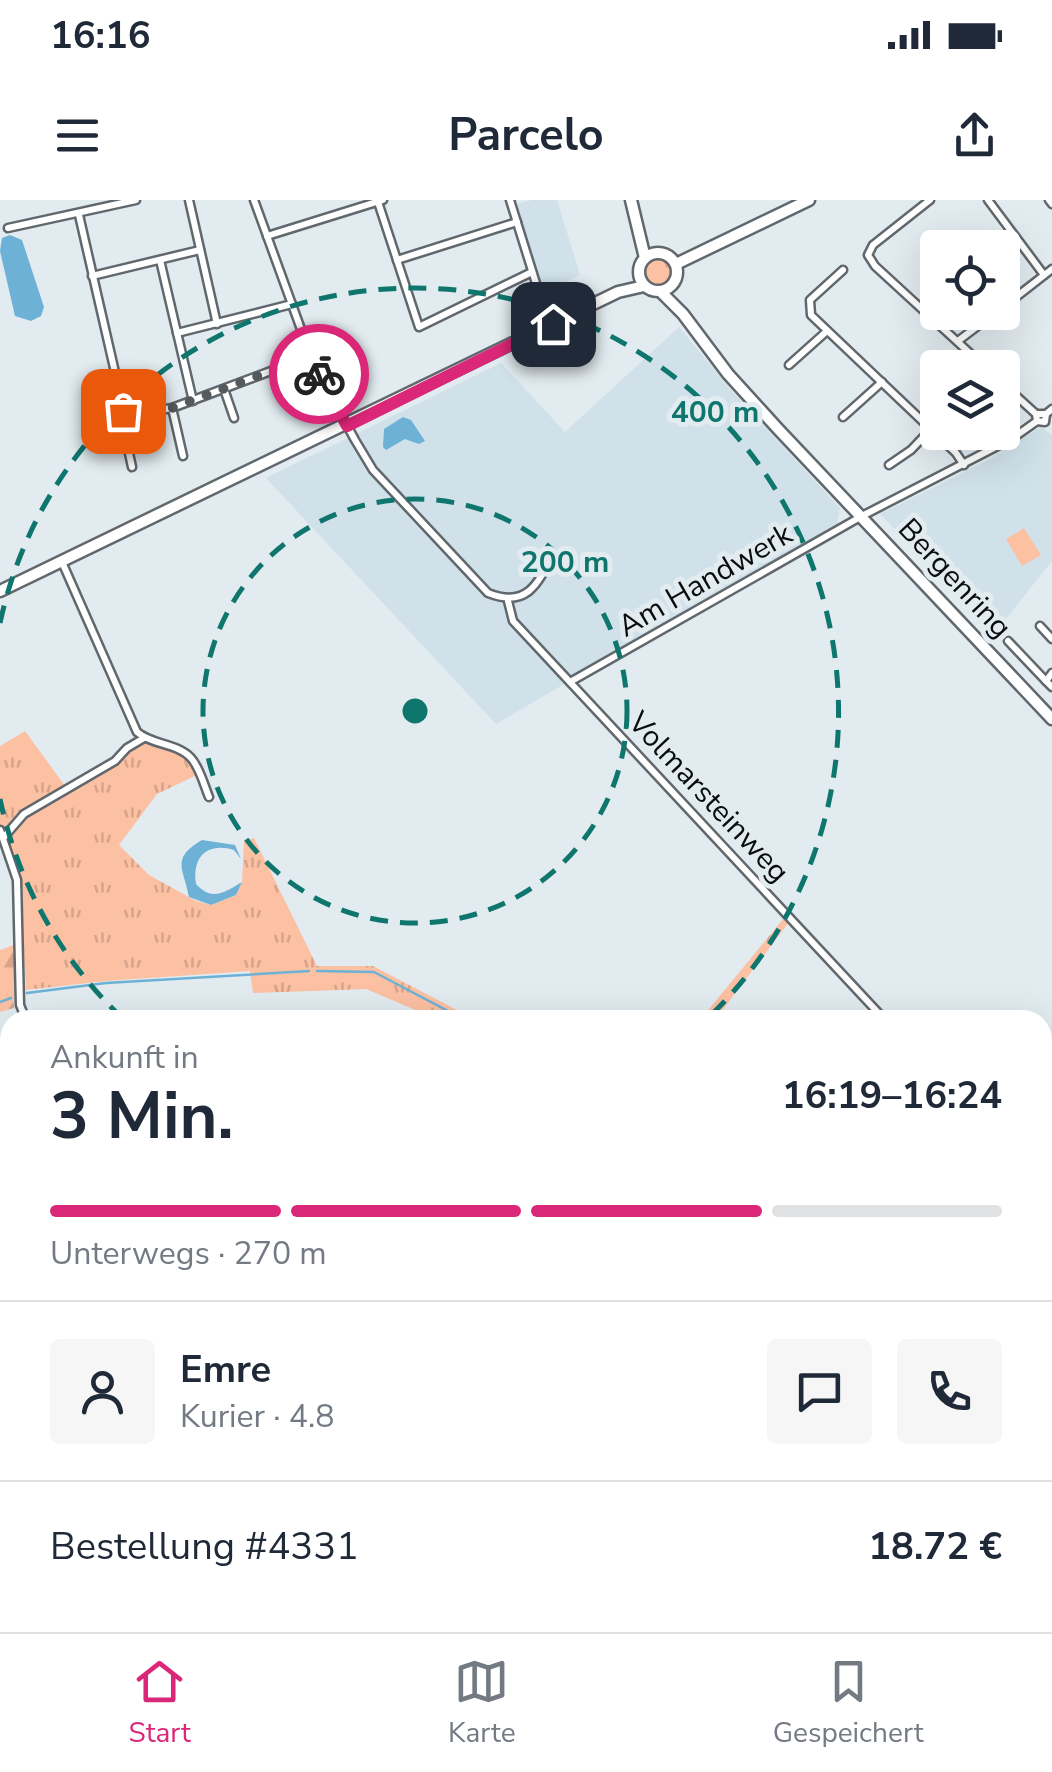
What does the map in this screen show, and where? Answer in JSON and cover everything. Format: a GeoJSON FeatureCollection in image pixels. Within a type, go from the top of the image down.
{"type":"FeatureCollection","features":[{"type":"Feature","properties":{"kind":"street"},"geometry":{"type":"LineString","coordinates":[[8,228],[136,200]]}},
{"type":"Feature","properties":{"kind":"street"},"geometry":{"type":"LineString","coordinates":[[189,200],[217,324]]}},
{"type":"Feature","properties":{"kind":"street","name":"Volmarsteinweg"},"geometry":{"type":"LineString","coordinates":[[254,200],[311,356],[373,470],[488,593],[508,601],[513,621],[876,1010]]}},
{"type":"Feature","properties":{"kind":"street"},"geometry":{"type":"LineString","coordinates":[[510,200],[553,324]]}},
{"type":"Feature","properties":{"kind":"street"},"geometry":{"type":"LineString","coordinates":[[0,591],[642,280],[650,256],[632,200]]}},
{"type":"Feature","properties":{"kind":"street"},"geometry":{"type":"LineString","coordinates":[[676,264],[809,200]]}},
{"type":"Feature","properties":{"kind":"street"},"geometry":{"type":"LineString","coordinates":[[930,200],[873,245],[868,255],[875,266],[967,350]]}},
{"type":"Feature","properties":{"kind":"street"},"geometry":{"type":"LineString","coordinates":[[988,200],[1044,276]]}},
{"type":"Feature","properties":{"kind":"street"},"geometry":{"type":"LineString","coordinates":[[267,236],[381,201],[419,327],[532,272]]}},
{"type":"Feature","properties":{"kind":"street"},"geometry":{"type":"LineString","coordinates":[[80,215],[126,416]]}},
{"type":"Feature","properties":{"kind":"street"},"geometry":{"type":"LineString","coordinates":[[397,260],[516,222]]}},
{"type":"Feature","properties":{"kind":"street"},"geometry":{"type":"LineString","coordinates":[[92,276],[200,250]]}},
{"type":"Feature","properties":{"kind":"street"},"geometry":{"type":"LineString","coordinates":[[642,280],[662,292],[677,279],[676,264],[668,255],[650,256]]}},
{"type":"Feature","properties":{"kind":"street"},"geometry":{"type":"LineString","coordinates":[[160,260],[193,400]]}},
{"type":"Feature","properties":{"kind":"street"},"geometry":{"type":"LineString","coordinates":[[842,270],[810,300],[811,314],[920,418]]}},
{"type":"Feature","properties":{"kind":"street"},"geometry":{"type":"LineString","coordinates":[[1020,294],[1052,270]]}},
{"type":"Feature","properties":{"kind":"street"},"geometry":{"type":"LineString","coordinates":[[673,285],[682,314]]}},
{"type":"Feature","properties":{"kind":"street","name":"Bergenring"},"geometry":{"type":"LineString","coordinates":[[662,292],[728,374],[1052,718]]}},
{"type":"Feature","properties":{"kind":"street"},"geometry":{"type":"LineString","coordinates":[[177,333],[292,304]]}},
{"type":"Feature","properties":{"kind":"street"},"geometry":{"type":"LineString","coordinates":[[788,365],[827,330]]}},
{"type":"Feature","properties":{"kind":"street"},"geometry":{"type":"LineString","coordinates":[[958,342],[973,330]]}},
{"type":"Feature","properties":{"kind":"street"},"geometry":{"type":"LineString","coordinates":[[132,466],[122,422],[126,416],[172,408],[311,356]]}},
{"type":"Feature","properties":{"kind":"street"},"geometry":{"type":"LineString","coordinates":[[843,417],[882,382]]}},
{"type":"Feature","properties":{"kind":"street"},"geometry":{"type":"LineString","coordinates":[[224,389],[234,418]]}},
{"type":"Feature","properties":{"kind":"street"},"geometry":{"type":"LineString","coordinates":[[1020,397],[1052,429]]}},
{"type":"Feature","properties":{"kind":"street"},"geometry":{"type":"LineString","coordinates":[[172,408],[183,456]]}},
{"type":"Feature","properties":{"kind":"street","name":"Am Handwerk"},"geometry":{"type":"LineString","coordinates":[[570,682],[862,516],[1013,438],[1043,416]]}},
{"type":"Feature","properties":{"kind":"street"},"geometry":{"type":"LineString","coordinates":[[889,465],[920,441]]}},
{"type":"Feature","properties":{"kind":"street"},"geometry":{"type":"LineString","coordinates":[[950,450],[964,465]]}},
{"type":"Feature","properties":{"kind":"street"},"geometry":{"type":"LineString","coordinates":[[508,601],[523,596],[542,577],[553,554]]}},
{"type":"Feature","properties":{"kind":"street"},"geometry":{"type":"LineString","coordinates":[[62,561],[137,732],[191,758],[208,797]]}},
{"type":"Feature","properties":{"kind":"street"},"geometry":{"type":"LineString","coordinates":[[1040,626],[1052,640]]}},
{"type":"Feature","properties":{"kind":"street"},"geometry":{"type":"LineString","coordinates":[[1008,641],[1049,684]]}},
{"type":"Feature","properties":{"kind":"street"},"geometry":{"type":"LineString","coordinates":[[1049,684],[1052,673]]}},
{"type":"Feature","properties":{"kind":"street"},"geometry":{"type":"LineString","coordinates":[[22,1010],[17,880],[2,834],[24,814],[115,761],[144,738]]}},
{"type":"Feature","properties":{"kind":"shaded area"},"geometry":{"type":"Polygon","coordinates":[[[557,200],[580,275],[544,292],[517,204],[557,200]]]}},
{"type":"Feature","properties":{"kind":"shaded area"},"geometry":{"type":"Polygon","coordinates":[[[679,327],[730,389],[840,508],[837,524],[496,724],[266,478],[501,363],[565,432],[679,327]]]}},
{"type":"Feature","properties":{"kind":"shaded area"},"geometry":{"type":"Polygon","coordinates":[[[1041,427],[1052,435],[1052,561],[994,634],[880,514],[1004,450],[1020,450],[1020,440],[1041,427]]]}},
{"type":"Feature","properties":{"kind":"green space"},"geometry":{"type":"Polygon","coordinates":[[[659,257],[670,261],[674,272],[670,283],[659,287],[648,283],[644,272],[648,261],[659,257]]]}},
{"type":"Feature","properties":{"kind":"green space"},"geometry":{"type":"Polygon","coordinates":[[[1024,528],[1041,555],[1022,566],[1006,539],[1024,528]]]}},
{"type":"Feature","properties":{"kind":"green space"},"geometry":{"type":"Polygon","coordinates":[[[25,731],[68,790],[116,762],[128,748],[144,739],[182,755],[199,774],[157,794],[119,845],[149,875],[211,905],[236,895],[242,882],[244,841],[254,838],[317,966],[373,966],[457,1010],[415,1010],[366,989],[253,993],[250,971],[26,990],[19,879],[6,837],[24,813],[4,835],[0,827],[0,746],[25,731]]]}},
{"type":"Feature","properties":{"kind":"green space"},"geometry":{"type":"Polygon","coordinates":[[[784,918],[789,922],[723,1010],[708,1010],[784,918]]]}},
{"type":"Feature","properties":{"kind":"green space"},"geometry":{"type":"Polygon","coordinates":[[[14,945],[14,1008],[7,1010],[0,1010],[0,950],[14,945]]]}},
{"type":"Feature","properties":{"kind":"water"},"geometry":{"type":"Polygon","coordinates":[[[10,235],[22,240],[44,307],[41,316],[31,321],[15,316],[0,251],[2,238],[10,235]]]}},
{"type":"Feature","properties":{"kind":"water"},"geometry":{"type":"Polygon","coordinates":[[[403,417],[411,420],[425,441],[419,444],[405,439],[386,450],[384,429],[403,417]]]}},
{"type":"Feature","properties":{"kind":"water"},"geometry":{"type":"Polygon","coordinates":[[[202,840],[235,845],[241,859],[234,850],[216,848],[199,859],[196,884],[208,893],[224,892],[242,882],[236,895],[211,905],[189,897],[182,871],[186,853],[202,840]]]}},
{"type":"Feature","properties":{"kind":"waterway"},"geometry":{"type":"LineString","coordinates":[[27,993],[106,983],[309,971]]}},
{"type":"Feature","properties":{"kind":"waterway"},"geometry":{"type":"LineString","coordinates":[[317,971],[374,972],[446,1010]]}},
{"type":"Feature","properties":{"kind":"waterway"},"geometry":{"type":"LineString","coordinates":[[0,1002],[11,998]]}},
{"type":"Feature","properties":{"kind":"way so far"},"geometry":{"type":"LineString","coordinates":[[123,411],[130,418],[172,408],[311,356],[319,374]]}},
{"type":"Feature","properties":{"kind":"route"},"geometry":{"type":"LineString","coordinates":[[319,374],[347,426],[553,324]]}}]}
